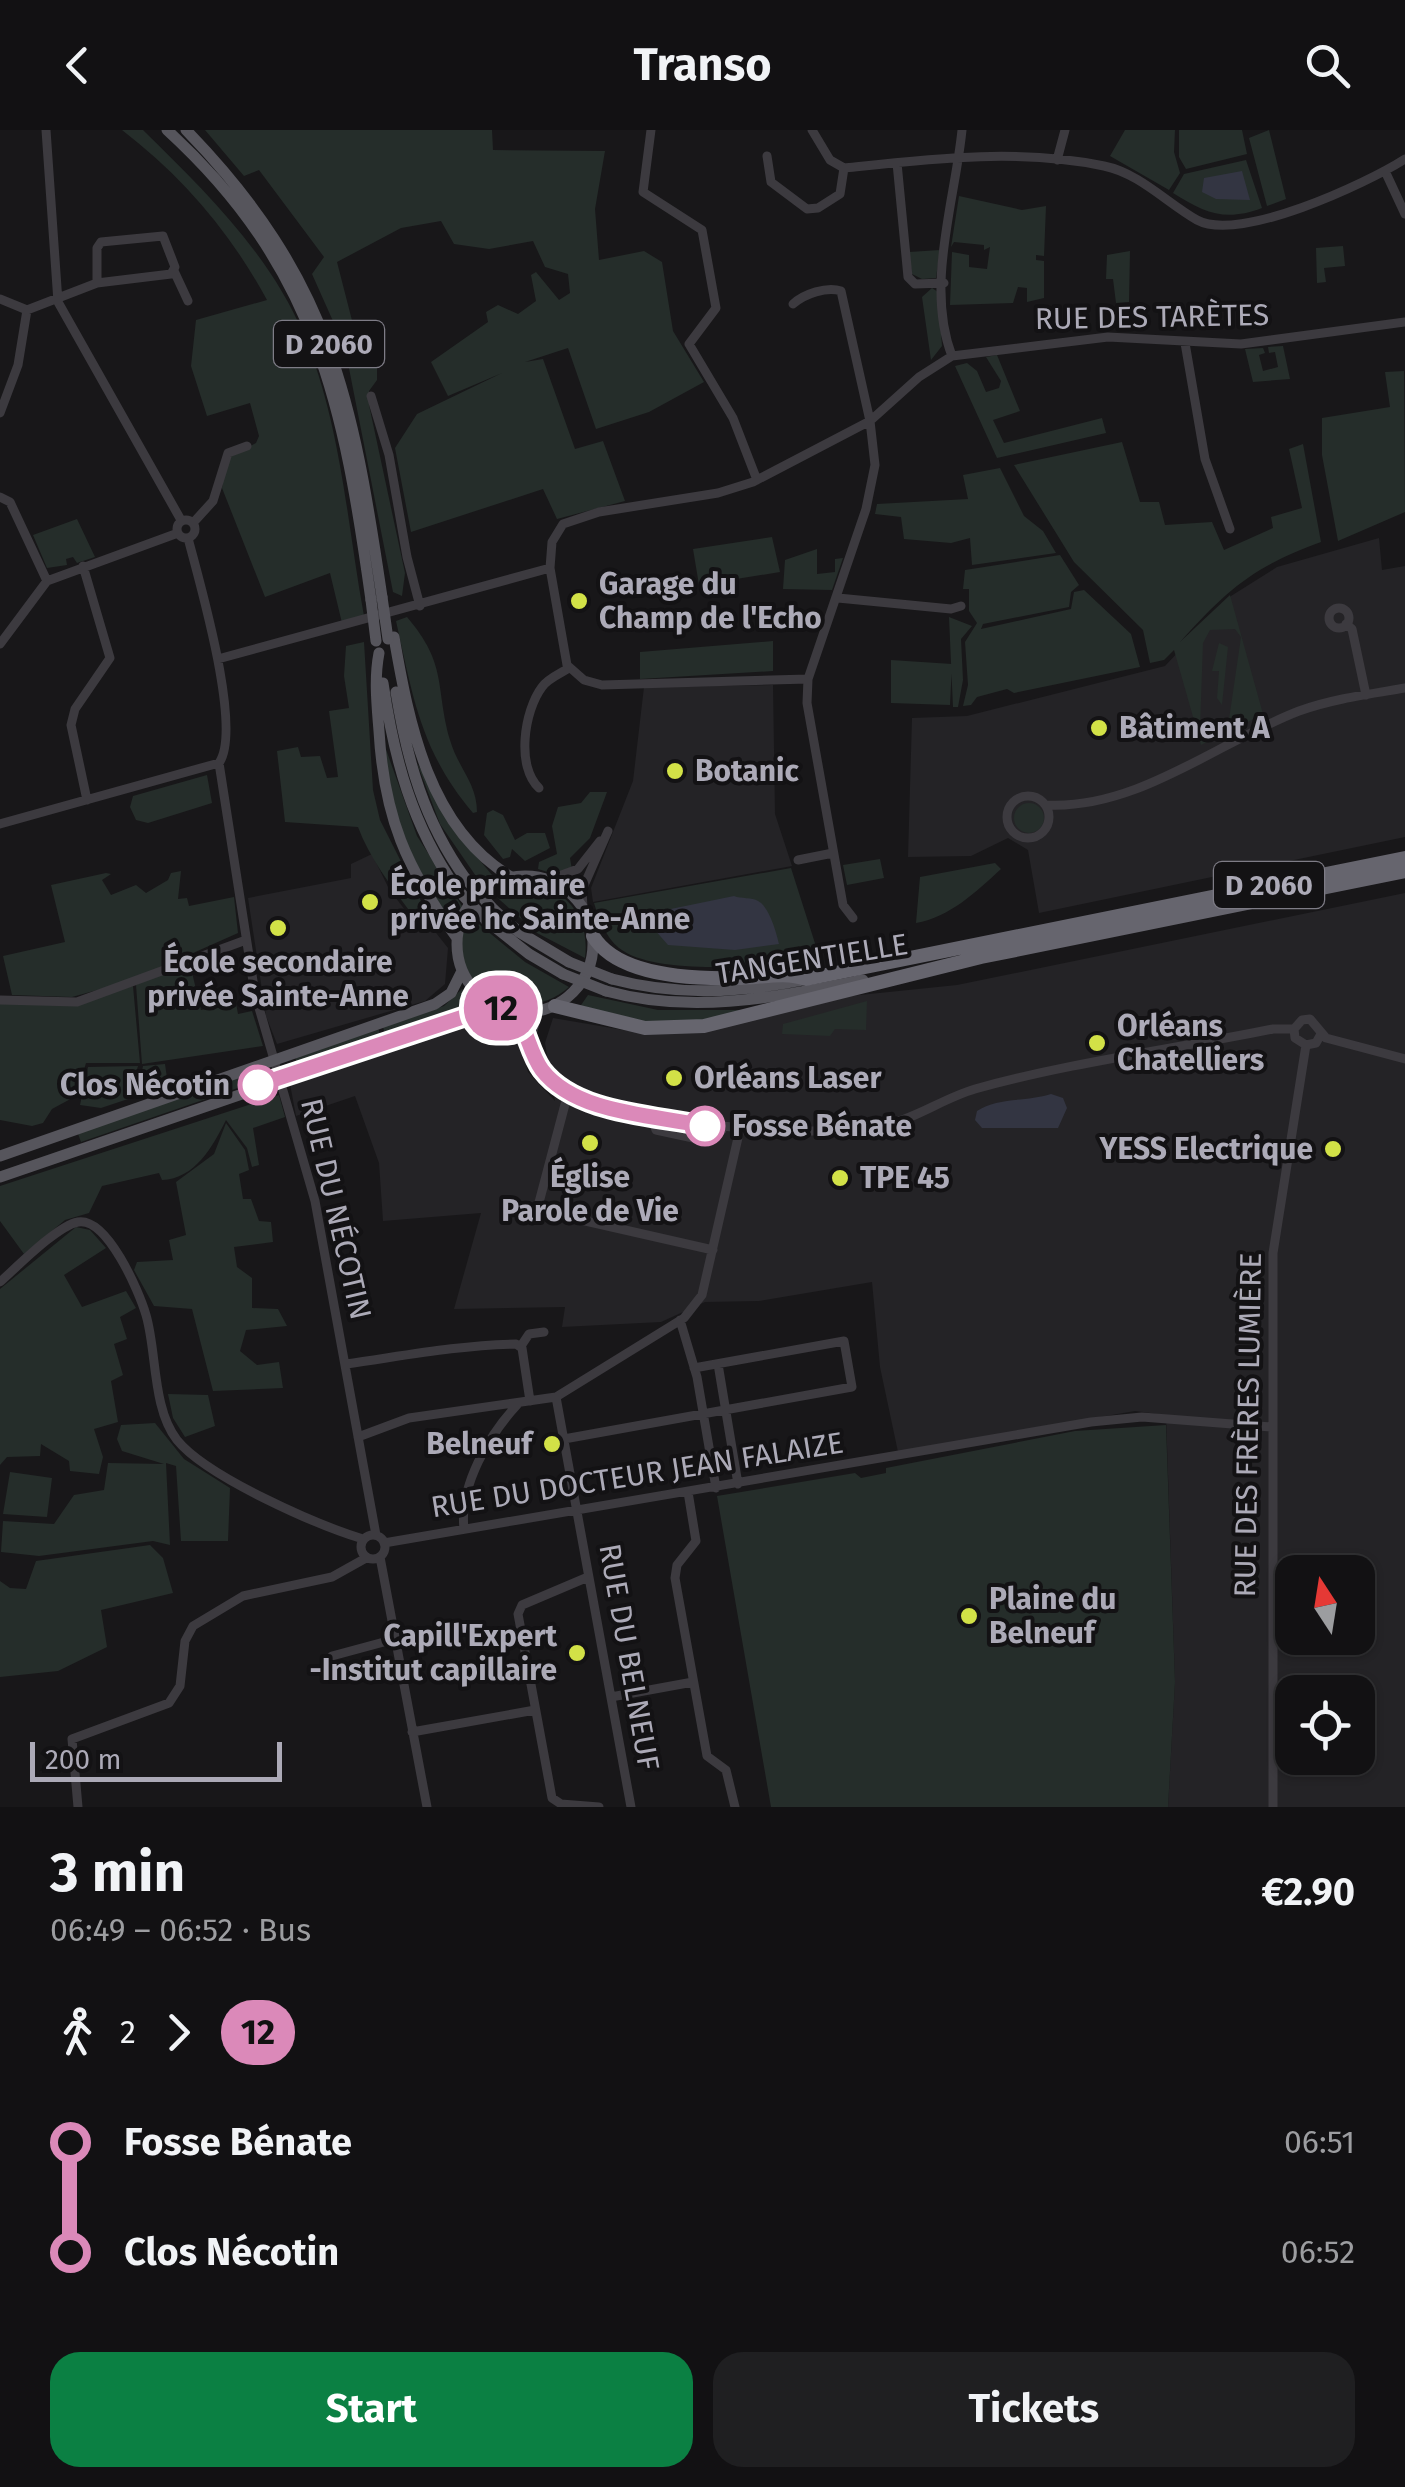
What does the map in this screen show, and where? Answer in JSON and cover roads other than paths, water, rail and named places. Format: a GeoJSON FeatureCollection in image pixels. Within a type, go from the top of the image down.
{"type":"FeatureCollection","features":[{"type":"Feature","properties":{"kind":"highway","name":"TANGENTIELLE"},"geometry":{"type":"LineString","coordinates":[[806,979],[1405,858]]}},
{"type":"Feature","properties":{"kind":"highway","name":"TANGENTIELLE"},"geometry":{"type":"LineString","coordinates":[[980,957],[1405,871]]}},
{"type":"Feature","properties":{"kind":"highway"},"geometry":{"type":"LineString","coordinates":[[594,936],[620,960],[676,975],[735,978],[792,974],[806,979]]}},
{"type":"Feature","properties":{"kind":"highway"},"geometry":{"type":"LineString","coordinates":[[555,1006],[645,1028],[704,1026],[980,957]]}},
{"type":"Feature","properties":{"kind":"main road"},"geometry":{"type":"LineString","coordinates":[[157,130],[198,158]]}},
{"type":"Feature","properties":{"kind":"main road","name":"D 2060"},"geometry":{"type":"LineString","coordinates":[[167,130],[198,158],[265,243],[318,344],[342,418],[377,599]]}},
{"type":"Feature","properties":{"kind":"main road","name":"D 2060"},"geometry":{"type":"LineString","coordinates":[[186,130],[270,230],[328,339],[353,418],[384,643],[416,785],[461,883],[529,954],[609,985]]}},
{"type":"Feature","properties":{"kind":"main road"},"geometry":{"type":"LineString","coordinates":[[384,643],[430,779],[462,832],[488,863],[511,878],[548,880],[584,908],[594,936],[586,977],[555,1006],[538,1012],[515,1012],[482,998],[462,971],[457,938],[411,868],[390,817],[380,751],[384,643]]}},
{"type":"Feature","properties":{"kind":"main road"},"geometry":{"type":"LineString","coordinates":[[457,938],[474,899],[511,878]]}},
{"type":"Feature","properties":{"kind":"main road","name":"TANGENTIELLE"},"geometry":{"type":"LineString","coordinates":[[609,985],[658,1002],[724,1004],[980,957]]}},
{"type":"Feature","properties":{"kind":"main road"},"geometry":{"type":"LineString","coordinates":[[0,1156],[435,1004],[451,993],[462,971]]}},
{"type":"Feature","properties":{"kind":"main road","name":"TANGENTIELLE"},"geometry":{"type":"LineString","coordinates":[[609,985],[722,992],[806,979]]}},
{"type":"Feature","properties":{"kind":"main road"},"geometry":{"type":"LineString","coordinates":[[0,1177],[496,1006]]}},
{"type":"Feature","properties":{"kind":"main road"},"geometry":{"type":"LineString","coordinates":[[52,1136],[60,1155]]}},
{"type":"Feature","properties":{"kind":"street"},"geometry":{"type":"LineString","coordinates":[[46,130],[57,299],[180,517],[182,537]]}},
{"type":"Feature","properties":{"kind":"street"},"geometry":{"type":"LineString","coordinates":[[651,130],[643,192],[702,230],[711,266],[716,308],[688,344],[733,418],[758,480]]}},
{"type":"Feature","properties":{"kind":"street"},"geometry":{"type":"LineString","coordinates":[[812,130],[830,160],[844,168],[958,156],[1057,160],[1115,169],[1196,220],[1219,227],[1250,224],[1385,171],[1405,159]]}},
{"type":"Feature","properties":{"kind":"street"},"geometry":{"type":"LineString","coordinates":[[952,356],[944,283],[962,130]]}},
{"type":"Feature","properties":{"kind":"street"},"geometry":{"type":"LineString","coordinates":[[1057,160],[1066,130]]}},
{"type":"Feature","properties":{"kind":"street"},"geometry":{"type":"LineString","coordinates":[[766,156],[771,182],[807,209],[818,208],[840,194],[844,168]]}},
{"type":"Feature","properties":{"kind":"street"},"geometry":{"type":"LineString","coordinates":[[897,163],[908,277],[915,284],[944,283]]}},
{"type":"Feature","properties":{"kind":"street"},"geometry":{"type":"LineString","coordinates":[[1385,171],[1405,214]]}},
{"type":"Feature","properties":{"kind":"street"},"geometry":{"type":"LineString","coordinates":[[97,284],[97,248],[104,241],[162,234],[188,301]]}},
{"type":"Feature","properties":{"kind":"street"},"geometry":{"type":"LineString","coordinates":[[0,300],[27,310],[97,284],[174,271]]}},
{"type":"Feature","properties":{"kind":"street"},"geometry":{"type":"LineString","coordinates":[[792,304],[801,296],[834,289],[841,292],[870,421],[874,477],[838,598],[808,679],[810,729],[833,853],[844,905],[853,918]]}},
{"type":"Feature","properties":{"kind":"street"},"geometry":{"type":"LineString","coordinates":[[0,413],[18,364],[27,310]]}},
{"type":"Feature","properties":{"kind":"street","name":"RUE DES TARÈTES"},"geometry":{"type":"LineString","coordinates":[[550,568],[555,532],[572,521],[599,512],[718,494],[758,480],[870,421],[919,376],[952,356],[1108,337],[1241,344],[1405,322]]}},
{"type":"Feature","properties":{"kind":"street"},"geometry":{"type":"LineString","coordinates":[[1185,343],[1205,458],[1230,529]]}},
{"type":"Feature","properties":{"kind":"street"},"geometry":{"type":"LineString","coordinates":[[371,396],[390,455],[406,557],[420,606]]}},
{"type":"Feature","properties":{"kind":"street"},"geometry":{"type":"LineString","coordinates":[[0,644],[48,581],[83,566],[194,532],[195,521],[219,490],[228,453],[247,446]]}},
{"type":"Feature","properties":{"kind":"street"},"geometry":{"type":"LineString","coordinates":[[0,497],[10,502],[48,581]]}},
{"type":"Feature","properties":{"kind":"street"},"geometry":{"type":"LineString","coordinates":[[180,517],[195,521]]}},
{"type":"Feature","properties":{"kind":"street","name":"RUE DU NÉCOTIN"},"geometry":{"type":"LineString","coordinates":[[182,537],[218,659],[228,746],[219,763],[259,1014],[315,1201],[427,1807]]}},
{"type":"Feature","properties":{"kind":"street"},"geometry":{"type":"LineString","coordinates":[[83,566],[110,658],[75,709],[71,725],[87,800]]}},
{"type":"Feature","properties":{"kind":"street"},"geometry":{"type":"LineString","coordinates":[[218,659],[550,568],[569,668],[584,680],[602,685],[808,679]]}},
{"type":"Feature","properties":{"kind":"street"},"geometry":{"type":"LineString","coordinates":[[838,598],[951,609],[961,606]]}},
{"type":"Feature","properties":{"kind":"street"},"geometry":{"type":"LineString","coordinates":[[1346,624],[1352,629],[1366,695]]}},
{"type":"Feature","properties":{"kind":"street"},"geometry":{"type":"LineString","coordinates":[[539,788],[530,780],[524,750],[532,714],[541,688],[569,668]]}},
{"type":"Feature","properties":{"kind":"street"},"geometry":{"type":"LineString","coordinates":[[1080,802],[1046,805],[1034,797],[1020,798],[1010,808],[1008,823],[1018,835],[1028,838],[1042,834],[1059,811],[1177,772],[1302,710],[1405,688]]}},
{"type":"Feature","properties":{"kind":"street"},"geometry":{"type":"LineString","coordinates":[[0,824],[219,763]]}},
{"type":"Feature","properties":{"kind":"street"},"geometry":{"type":"LineString","coordinates":[[1046,805],[1049,822]]}},
{"type":"Feature","properties":{"kind":"street"},"geometry":{"type":"LineString","coordinates":[[548,880],[578,869],[608,832],[582,890],[584,908]]}},
{"type":"Feature","properties":{"kind":"street"},"geometry":{"type":"LineString","coordinates":[[798,860],[833,853]]}},
{"type":"Feature","properties":{"kind":"street"},"geometry":{"type":"LineString","coordinates":[[0,1000],[77,1002],[246,940]]}},
{"type":"Feature","properties":{"kind":"street"},"geometry":{"type":"LineString","coordinates":[[515,1012],[531,1038],[539,1066],[568,1093],[651,1114],[740,1129],[882,1126],[978,1088],[1274,1030],[1294,1030]]}},
{"type":"Feature","properties":{"kind":"street"},"geometry":{"type":"LineString","coordinates":[[531,1038],[538,1012]]}},
{"type":"Feature","properties":{"kind":"street"},"geometry":{"type":"LineString","coordinates":[[1310,1018],[1318,1023],[1321,1034],[1316,1043],[1306,1045],[1295,1038],[1294,1030],[1302,1020],[1310,1018]]}},
{"type":"Feature","properties":{"kind":"street"},"geometry":{"type":"LineString","coordinates":[[1321,1034],[1405,1059]]}},
{"type":"Feature","properties":{"kind":"street","name":"RUE DES FRÈRES LUMIÈRE"},"geometry":{"type":"LineString","coordinates":[[1273,1807],[1273,1253],[1306,1045]]}},
{"type":"Feature","properties":{"kind":"street"},"geometry":{"type":"LineString","coordinates":[[568,1093],[537,1210],[713,1250]]}},
{"type":"Feature","properties":{"kind":"street"},"geometry":{"type":"LineString","coordinates":[[358,1438],[409,1418],[556,1397],[680,1320],[702,1295],[740,1129]]}},
{"type":"Feature","properties":{"kind":"street"},"geometry":{"type":"LineString","coordinates":[[0,1282],[67,1226],[84,1222],[100,1228],[144,1309],[167,1417],[178,1441],[200,1458],[316,1524],[363,1539],[380,1539]]}},
{"type":"Feature","properties":{"kind":"street"},"geometry":{"type":"LineString","coordinates":[[680,1320],[694,1368],[716,1488]]}},
{"type":"Feature","properties":{"kind":"street"},"geometry":{"type":"LineString","coordinates":[[524,1402],[521,1346],[529,1334],[544,1332]]}},
{"type":"Feature","properties":{"kind":"street"},"geometry":{"type":"LineString","coordinates":[[564,1439],[852,1387],[844,1341],[694,1368]]}},
{"type":"Feature","properties":{"kind":"street"},"geometry":{"type":"LineString","coordinates":[[346,1364],[411,1358],[456,1345],[521,1346]]}},
{"type":"Feature","properties":{"kind":"street"},"geometry":{"type":"LineString","coordinates":[[718,1364],[738,1484]]}},
{"type":"Feature","properties":{"kind":"street","name":"RUE DU BELNEUF"},"geometry":{"type":"LineString","coordinates":[[556,1397],[631,1807]]}},
{"type":"Feature","properties":{"kind":"street"},"geometry":{"type":"LineString","coordinates":[[464,1529],[463,1513],[472,1478],[501,1423],[524,1402]]}},
{"type":"Feature","properties":{"kind":"street","name":"RUE DU DOCTEUR JEAN FALAIZE"},"geometry":{"type":"LineString","coordinates":[[380,1539],[577,1512],[1142,1417],[1271,1427]]}},
{"type":"Feature","properties":{"kind":"street"},"geometry":{"type":"LineString","coordinates":[[688,1492],[696,1541],[675,1570],[707,1756],[726,1770],[735,1807]]}},
{"type":"Feature","properties":{"kind":"street"},"geometry":{"type":"LineString","coordinates":[[363,1539],[360,1549],[366,1558]]}},
{"type":"Feature","properties":{"kind":"street"},"geometry":{"type":"LineString","coordinates":[[78,1807],[72,1739],[169,1703],[180,1686],[185,1641],[193,1626],[244,1596],[332,1577],[366,1558],[380,1557]]}},
{"type":"Feature","properties":{"kind":"street"},"geometry":{"type":"LineString","coordinates":[[588,1577],[518,1609],[553,1801],[599,1807]]}},
{"type":"Feature","properties":{"kind":"street"},"geometry":{"type":"LineString","coordinates":[[332,1656],[395,1639]]}},
{"type":"Feature","properties":{"kind":"street"},"geometry":{"type":"LineString","coordinates":[[611,1697],[693,1682]]}},
{"type":"Feature","properties":{"kind":"street"},"geometry":{"type":"LineString","coordinates":[[412,1732],[534,1710]]}},
{"type":"Feature","properties":{"kind":"water"},"geometry":{"type":"Polygon","coordinates":[[[1242,171],[1250,200],[1216,199],[1202,192],[1204,178],[1242,171]]]}},
{"type":"Feature","properties":{"kind":"water"},"geometry":{"type":"Polygon","coordinates":[[[734,896],[753,899],[766,908],[779,944],[735,950],[668,945],[654,929],[661,911],[734,896]]]}},
{"type":"Feature","properties":{"kind":"water"},"geometry":{"type":"Polygon","coordinates":[[[1051,1094],[1063,1098],[1067,1108],[1058,1128],[982,1128],[975,1120],[977,1111],[985,1107],[1051,1094]]]}},
{"type":"Feature","properties":{"kind":"place","name":"Garage du Champ de l'Echo"},"geometry":{"type":"Point","coordinates":[579,601]}},
{"type":"Feature","properties":{"kind":"place","name":"Bâtiment A"},"geometry":{"type":"Point","coordinates":[1099,728]}},
{"type":"Feature","properties":{"kind":"place","name":"Botanic"},"geometry":{"type":"Point","coordinates":[675,771]}},
{"type":"Feature","properties":{"kind":"place","name":"École primaire privée hc Sainte-Anne"},"geometry":{"type":"Point","coordinates":[370,902]}},
{"type":"Feature","properties":{"kind":"place","name":"École secondaire privée Sainte-Anne"},"geometry":{"type":"Point","coordinates":[278,928]}},
{"type":"Feature","properties":{"kind":"place","name":"Orléans Chatelliers"},"geometry":{"type":"Point","coordinates":[1097,1043]}},
{"type":"Feature","properties":{"kind":"place","name":"Orléans Laser"},"geometry":{"type":"Point","coordinates":[674,1078]}},
{"type":"Feature","properties":{"kind":"place","name":"Clos Nécotin"},"geometry":{"type":"Point","coordinates":[258,1085]}},
{"type":"Feature","properties":{"kind":"place","name":"Fosse Bénate"},"geometry":{"type":"Point","coordinates":[705,1126]}},
{"type":"Feature","properties":{"kind":"place","name":"Église Parole de Vie"},"geometry":{"type":"Point","coordinates":[590,1143]}},
{"type":"Feature","properties":{"kind":"place","name":"YESS Electrique"},"geometry":{"type":"Point","coordinates":[1333,1149]}},
{"type":"Feature","properties":{"kind":"place","name":"TPE 45"},"geometry":{"type":"Point","coordinates":[840,1178]}},
{"type":"Feature","properties":{"kind":"place","name":"Belneuf"},"geometry":{"type":"Point","coordinates":[552,1444]}},
{"type":"Feature","properties":{"kind":"place","name":"Plaine du Belneuf"},"geometry":{"type":"Point","coordinates":[969,1616]}},
{"type":"Feature","properties":{"kind":"place","name":"Capill'Expert -Institut capillaire"},"geometry":{"type":"Point","coordinates":[577,1653]}}]}
